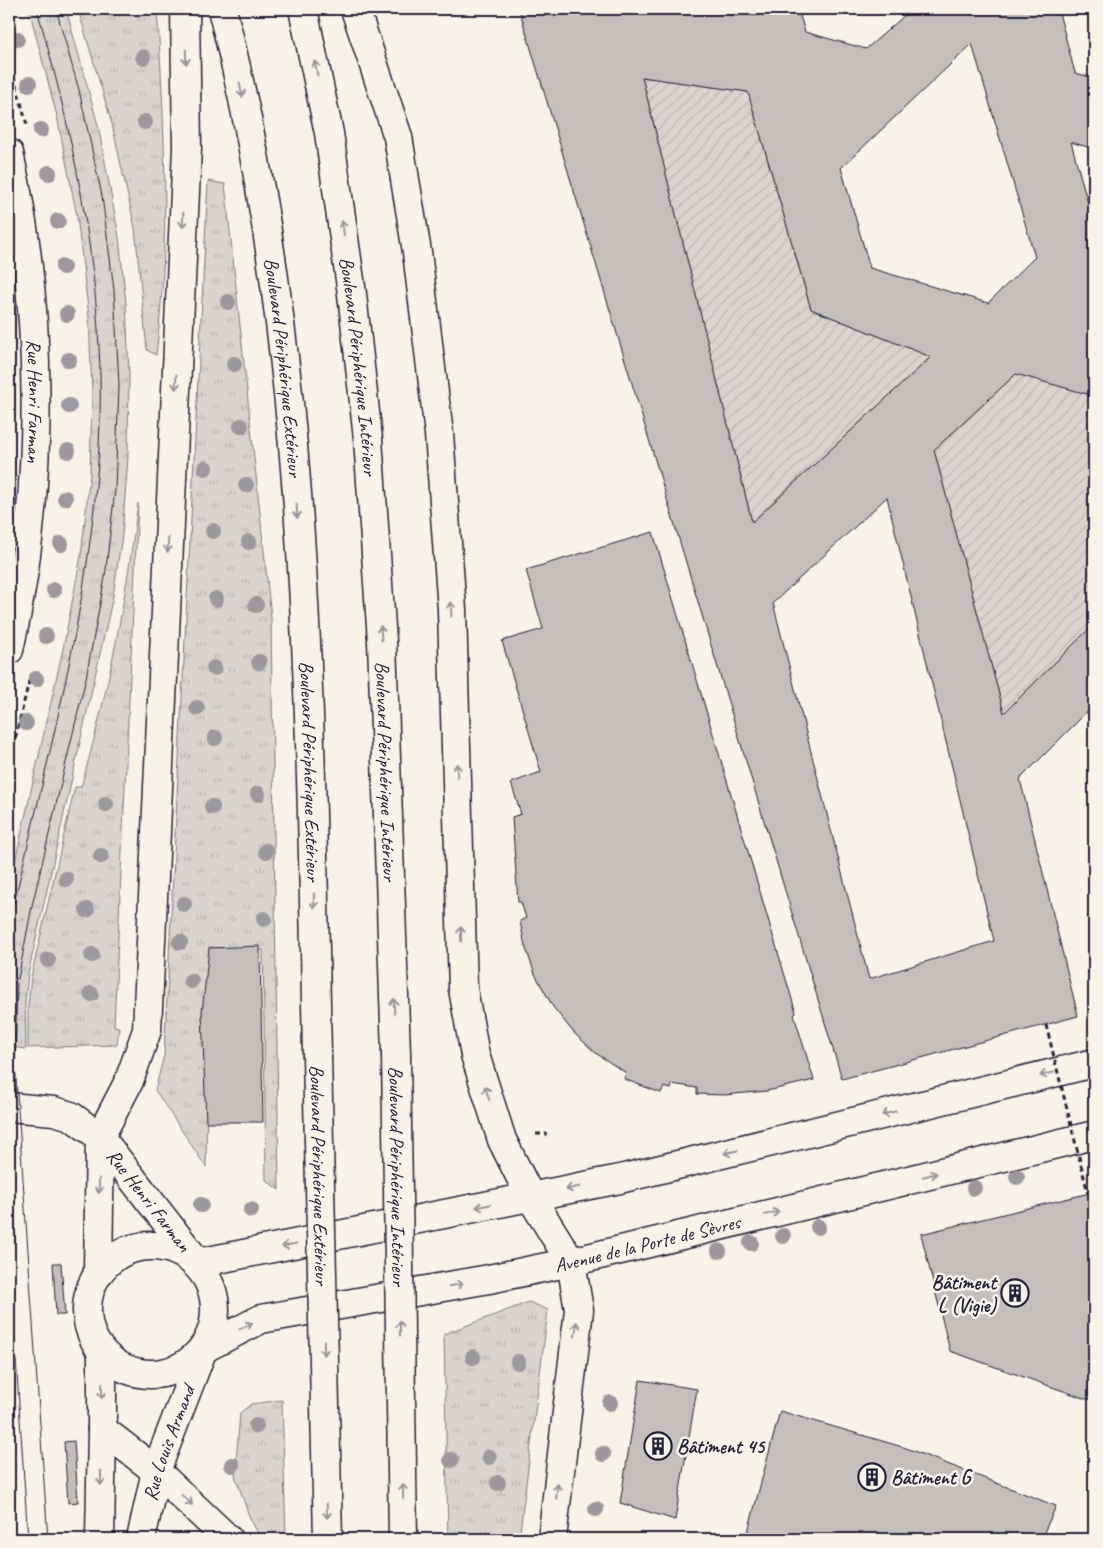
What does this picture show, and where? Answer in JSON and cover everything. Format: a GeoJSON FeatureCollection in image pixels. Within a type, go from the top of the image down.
{"type":"FeatureCollection","features":[{"type":"Feature","properties":{"kind":"main road"},"geometry":{"type":"LineString","coordinates":[[100,1137],[128,1082],[146,1030],[187,148],[185,9]]}},
{"type":"Feature","properties":{"kind":"main road","name":"Boulevard Périphérique Extérieur"},"geometry":{"type":"LineString","coordinates":[[222,9],[235,62],[267,221],[295,463],[311,756],[328,1539]]}},
{"type":"Feature","properties":{"kind":"main road","name":"Boulevard Périphérique Intérieur"},"geometry":{"type":"LineString","coordinates":[[303,9],[330,133],[352,294],[368,439],[382,641],[396,1054],[403,1539]]}},
{"type":"Feature","properties":{"kind":"main road"},"geometry":{"type":"LineString","coordinates":[[355,9],[398,137],[417,252],[439,434],[452,610],[463,989],[475,1055],[502,1140],[530,1196],[571,1262],[579,1310],[552,1539]]}},
{"type":"Feature","properties":{"kind":"main road","name":"Rue Henri Farman"},"geometry":{"type":"LineString","coordinates":[[9,152],[17,188],[25,250],[36,387],[34,450],[26,548],[9,650]]}},
{"type":"Feature","properties":{"kind":"main road"},"geometry":{"type":"LineString","coordinates":[[198,1263],[530,1196],[620,1180],[1094,1063]]}},
{"type":"Feature","properties":{"kind":"main road","name":"Rue Henri Farman"},"geometry":{"type":"LineString","coordinates":[[9,1107],[54,1111],[71,1116],[100,1137],[198,1263]]}},
{"type":"Feature","properties":{"kind":"main road","name":"Avenue de la Porte de Sèvres"},"geometry":{"type":"LineString","coordinates":[[203,1349],[261,1319],[489,1279],[571,1262],[1094,1135]]}},
{"type":"Feature","properties":{"kind":"main road","name":"Rue Henri Farman"},"geometry":{"type":"LineString","coordinates":[[98,1272],[100,1137]]}},
{"type":"Feature","properties":{"kind":"main road"},"geometry":{"type":"LineString","coordinates":[[142,1245],[169,1247],[198,1263],[207,1279],[215,1302],[214,1327],[203,1349],[181,1367],[153,1374],[126,1369],[102,1353],[91,1334],[86,1313],[88,1292],[98,1272],[117,1254],[142,1245]]}},
{"type":"Feature","properties":{"kind":"main road","name":"Rue Louis Armand"},"geometry":{"type":"LineString","coordinates":[[141,1539],[156,1471],[203,1349]]}},
{"type":"Feature","properties":{"kind":"main road"},"geometry":{"type":"LineString","coordinates":[[100,1539],[102,1353]]}},
{"type":"Feature","properties":{"kind":"main road"},"geometry":{"type":"LineString","coordinates":[[102,1429],[156,1471],[228,1539]]}},
{"type":"Feature","properties":{"kind":"path"},"geometry":{"type":"LineString","coordinates":[[1046,1025],[1088,1193]]}},
{"type":"Feature","properties":{"kind":"green space"},"geometry":{"type":"Polygon","coordinates":[[[29,9],[66,9],[98,125],[119,237],[126,303],[129,373],[128,458],[122,535],[113,596],[28,974],[25,1002],[26,1049],[9,1047],[9,888],[63,649],[81,556],[90,474],[92,394],[89,317],[77,216],[57,116],[29,9]]]}},
{"type":"Feature","properties":{"kind":"green space"},"geometry":{"type":"Polygon","coordinates":[[[78,9],[157,9],[164,139],[165,225],[156,355],[147,350],[135,228],[112,124],[78,9]]]}},
{"type":"Feature","properties":{"kind":"green space"},"geometry":{"type":"Polygon","coordinates":[[[642,77],[748,92],[811,309],[931,357],[752,522],[642,77]]]}},
{"type":"Feature","properties":{"kind":"green space"},"geometry":{"type":"Polygon","coordinates":[[[208,181],[225,184],[271,617],[279,1190],[266,1180],[263,950],[209,947],[206,1167],[155,1090],[164,1056],[208,181]]]}},
{"type":"Feature","properties":{"kind":"green space"},"geometry":{"type":"Polygon","coordinates":[[[1016,374],[1094,396],[1094,624],[1004,713],[934,450],[1016,374]]]}},
{"type":"Feature","properties":{"kind":"green space"},"geometry":{"type":"Polygon","coordinates":[[[138,503],[114,1026],[119,1027],[117,1045],[28,1048],[28,1006],[31,977],[75,787],[81,787],[108,682],[122,611],[138,503]]]}},
{"type":"Feature","properties":{"kind":"green space"},"geometry":{"type":"Polygon","coordinates":[[[529,1302],[548,1310],[519,1539],[448,1539],[444,1334],[529,1302]]]}},
{"type":"Feature","properties":{"kind":"green space"},"geometry":{"type":"Polygon","coordinates":[[[282,1400],[286,1539],[261,1539],[249,1516],[235,1475],[240,1413],[251,1404],[282,1400]]]}},
{"type":"Feature","properties":{"kind":"building"},"geometry":{"type":"Polygon","coordinates":[[[519,9],[708,9],[737,16],[735,9],[798,9],[805,32],[866,49],[912,9],[1058,9],[1075,73],[1094,78],[1094,149],[1071,142],[1094,225],[1094,396],[1016,374],[934,450],[1004,713],[1094,624],[1094,705],[1020,779],[1078,1016],[842,1079],[519,9]],[[972,44],[841,168],[870,268],[988,303],[1035,257],[972,44]],[[642,77],[752,522],[931,357],[811,309],[748,92],[642,77]],[[887,497],[773,603],[869,979],[994,941],[887,497]]]}},
{"type":"Feature","properties":{"kind":"building"},"geometry":{"type":"Polygon","coordinates":[[[653,532],[796,1013],[794,1015],[814,1080],[767,1091],[724,1095],[697,1094],[697,1088],[672,1084],[671,1089],[664,1087],[661,1093],[624,1079],[626,1073],[597,1054],[574,1033],[553,1007],[535,974],[525,946],[520,921],[526,918],[521,902],[518,902],[512,817],[521,814],[511,783],[541,772],[502,641],[543,629],[526,570],[653,532]]]}},
{"type":"Feature","properties":{"kind":"building"},"geometry":{"type":"Polygon","coordinates":[[[1094,914],[1094,938],[1088,915],[1094,914]]]}},
{"type":"Feature","properties":{"kind":"building"},"geometry":{"type":"Polygon","coordinates":[[[260,946],[263,1122],[206,1122],[202,1012],[209,948],[260,946]]]}},
{"type":"Feature","properties":{"kind":"building","name":"Bâtiment L (Vigie)"},"geometry":{"type":"Polygon","coordinates":[[[1094,1192],[1094,1389],[1089,1400],[950,1351],[921,1234],[1094,1192]]]}},
{"type":"Feature","properties":{"kind":"building"},"geometry":{"type":"Polygon","coordinates":[[[53,1263],[61,1263],[65,1315],[56,1315],[53,1263]]]}},
{"type":"Feature","properties":{"kind":"building","name":"Bâtiment 45"},"geometry":{"type":"Polygon","coordinates":[[[640,1380],[697,1389],[675,1520],[620,1503],[640,1380]]]}},
{"type":"Feature","properties":{"kind":"building","name":"Bâtiment G"},"geometry":{"type":"Polygon","coordinates":[[[780,1411],[906,1448],[1056,1506],[1041,1539],[746,1539],[780,1411]]]}},
{"type":"Feature","properties":{"kind":"building"},"geometry":{"type":"Polygon","coordinates":[[[74,1441],[78,1502],[68,1503],[64,1442],[74,1441]]]}},
{"type":"Feature","properties":{"kind":"tram line"},"geometry":{"type":"LineString","coordinates":[[9,925],[51,747],[76,628],[94,508],[99,447],[100,391],[94,280],[77,171],[52,62],[37,9]]}},
{"type":"Feature","properties":{"kind":"tram line"},"geometry":{"type":"LineString","coordinates":[[48,1539],[15,1064],[17,984],[32,906],[86,678],[105,577],[115,490],[119,385],[114,290],[102,196],[79,90],[56,9]]}},
{"type":"Feature","properties":{"kind":"tram line"},"geometry":{"type":"LineString","coordinates":[[9,1253],[28,1539]]}},
{"type":"Feature","properties":{"kind":"place","name":"Bâtiment L (Vigie)"},"geometry":{"type":"Point","coordinates":[1015,1293]}},
{"type":"Feature","properties":{"kind":"place","name":"Bâtiment 45"},"geometry":{"type":"Point","coordinates":[658,1446]}},
{"type":"Feature","properties":{"kind":"place","name":"Bâtiment G"},"geometry":{"type":"Point","coordinates":[872,1477]}}]}
